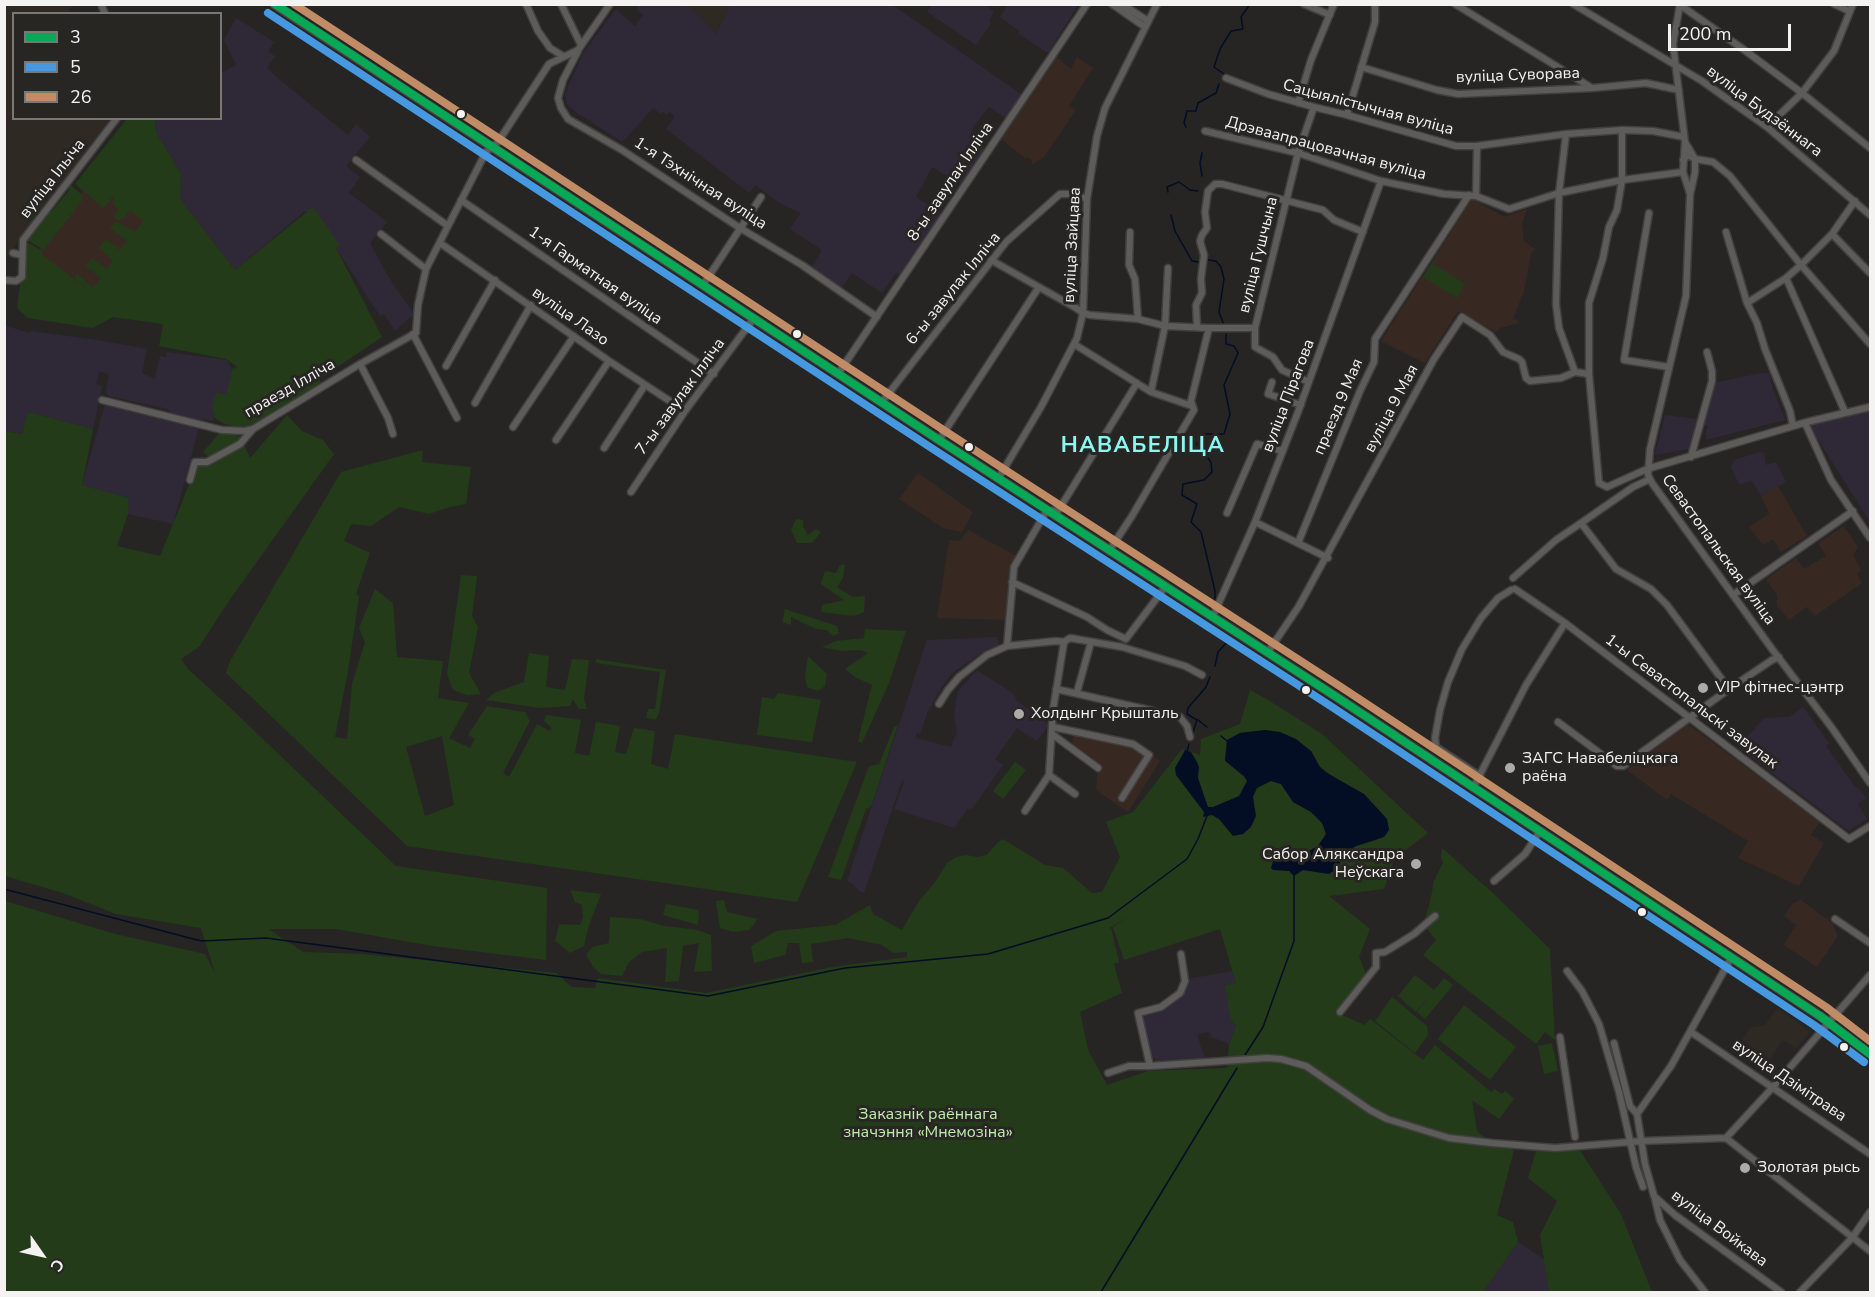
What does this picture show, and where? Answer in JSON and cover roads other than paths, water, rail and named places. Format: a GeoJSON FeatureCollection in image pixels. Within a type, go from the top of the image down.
{"type":"FeatureCollection","features":[{"type":"Feature","properties":{"kind":"main road"},"geometry":{"type":"LineString","coordinates":[[274,4],[1109,551],[1268,652],[1829,1023],[1870,1054]]}},
{"type":"Feature","properties":{"kind":"street"},"geometry":{"type":"LineString","coordinates":[[526,4],[538,31],[550,48],[563,56]]}},
{"type":"Feature","properties":{"kind":"street"},"geometry":{"type":"LineString","coordinates":[[458,418],[414,334],[426,269],[486,152],[498,142],[549,64],[580,48],[561,4]]}},
{"type":"Feature","properties":{"kind":"street","name":"1-я Тэхнічная вуліца"},"geometry":{"type":"LineString","coordinates":[[610,4],[580,48],[563,80],[558,98],[568,119],[622,150],[740,228],[802,265],[877,317]]}},
{"type":"Feature","properties":{"kind":"street","name":"8-ы завулак Ілліча"},"geometry":{"type":"LineString","coordinates":[[838,374],[1087,4]]}},
{"type":"Feature","properties":{"kind":"street"},"geometry":{"type":"LineString","coordinates":[[1112,4],[1146,24]]}},
{"type":"Feature","properties":{"kind":"street"},"geometry":{"type":"LineString","coordinates":[[1122,4],[1146,24]]}},
{"type":"Feature","properties":{"kind":"street","name":"вуліца Зайцава"},"geometry":{"type":"LineString","coordinates":[[999,479],[1074,344],[1083,314],[1088,199],[1097,136],[1105,108],[1157,4]]}},
{"type":"Feature","properties":{"kind":"street"},"geometry":{"type":"LineString","coordinates":[[1304,4],[1330,15]]}},
{"type":"Feature","properties":{"kind":"street"},"geometry":{"type":"LineString","coordinates":[[1298,103],[1311,60],[1334,4]]}},
{"type":"Feature","properties":{"kind":"street"},"geometry":{"type":"LineString","coordinates":[[1347,115],[1375,22],[1375,4]]}},
{"type":"Feature","properties":{"kind":"street"},"geometry":{"type":"LineString","coordinates":[[1455,4],[1593,88]]}},
{"type":"Feature","properties":{"kind":"street","name":"вуліца Будзённага"},"geometry":{"type":"LineString","coordinates":[[1573,4],[1702,81],[1767,127],[1870,215]]}},
{"type":"Feature","properties":{"kind":"street"},"geometry":{"type":"LineString","coordinates":[[1767,127],[1802,93],[1834,51],[1851,8],[1834,4]]}},
{"type":"Feature","properties":{"kind":"street"},"geometry":{"type":"LineString","coordinates":[[1680,5],[1802,93],[1870,148]]}},
{"type":"Feature","properties":{"kind":"street","name":"Севастопальская вуліца"},"geometry":{"type":"LineString","coordinates":[[1680,5],[1672,38],[1685,140],[1683,173],[1690,195]]}},
{"type":"Feature","properties":{"kind":"street","name":"вуліца Суворава"},"geometry":{"type":"LineString","coordinates":[[1361,67],[1458,94],[1593,88],[1646,83],[1678,90]]}},
{"type":"Feature","properties":{"kind":"street","name":"Сацыялістычная вуліца"},"geometry":{"type":"LineString","coordinates":[[1226,78],[1314,108],[1456,146],[1477,146],[1566,134],[1622,130],[1653,131],[1685,140]]}},
{"type":"Feature","properties":{"kind":"street","name":"вуліца Гушчына"},"geometry":{"type":"LineString","coordinates":[[1309,382],[1282,370],[1273,357],[1255,347],[1255,328],[1298,153],[1314,108]]}},
{"type":"Feature","properties":{"kind":"street","name":"вуліца Ільіча"},"geometry":{"type":"LineString","coordinates":[[4,280],[16,281],[22,277],[23,240],[115,120]]}},
{"type":"Feature","properties":{"kind":"street"},"geometry":{"type":"LineString","coordinates":[[1622,130],[1622,180],[1617,210],[1609,227],[1603,258],[1589,303],[1589,374],[1599,483],[1607,487],[1647,469],[1806,422],[1870,406]]}},
{"type":"Feature","properties":{"kind":"street","name":"Дрэваапрацовачная вуліца"},"geometry":{"type":"LineString","coordinates":[[1205,131],[1298,153],[1381,181],[1444,194],[1472,196],[1509,209],[1559,193],[1622,180],[1683,173],[1689,177],[1695,172]]}},
{"type":"Feature","properties":{"kind":"street"},"geometry":{"type":"LineString","coordinates":[[1566,134],[1559,193],[1556,304],[1559,328],[1575,372]]}},
{"type":"Feature","properties":{"kind":"street","name":"Севастопальская вуліца"},"geometry":{"type":"LineString","coordinates":[[1685,140],[1695,159],[1690,195],[1686,296],[1647,469],[1650,479],[1870,783]]}},
{"type":"Feature","properties":{"kind":"street"},"geometry":{"type":"LineString","coordinates":[[1472,196],[1477,146]]}},
{"type":"Feature","properties":{"kind":"street"},"geometry":{"type":"LineString","coordinates":[[1683,160],[1688,155],[1695,159],[1713,162],[1730,176],[1801,265],[1870,344]]}},
{"type":"Feature","properties":{"kind":"street"},"geometry":{"type":"LineString","coordinates":[[356,160],[448,226]]}},
{"type":"Feature","properties":{"kind":"street","name":"вуліца Пірагова"},"geometry":{"type":"LineString","coordinates":[[1213,616],[1255,522],[1301,405],[1381,181]]}},
{"type":"Feature","properties":{"kind":"street"},"geometry":{"type":"LineString","coordinates":[[1197,326],[1196,305],[1202,293],[1204,255],[1200,241],[1207,228],[1205,212],[1208,191],[1215,184],[1323,210],[1334,220],[1363,232]]}},
{"type":"Feature","properties":{"kind":"street","name":"6-ы завулак Ілліча"},"geometry":{"type":"LineString","coordinates":[[882,402],[1006,242],[1060,194],[1074,194],[1088,199]]}},
{"type":"Feature","properties":{"kind":"street","name":"праезд 9 Мая"},"geometry":{"type":"LineString","coordinates":[[1298,543],[1374,362],[1375,339],[1472,196]]}},
{"type":"Feature","properties":{"kind":"street"},"geometry":{"type":"LineString","coordinates":[[703,285],[761,197]]}},
{"type":"Feature","properties":{"kind":"street","name":"1-я Гарматная вуліца"},"geometry":{"type":"LineString","coordinates":[[461,200],[714,374]]}},
{"type":"Feature","properties":{"kind":"street"},"geometry":{"type":"LineString","coordinates":[[1747,303],[1786,278],[1801,265],[1832,234],[1855,201]]}},
{"type":"Feature","properties":{"kind":"street"},"geometry":{"type":"LineString","coordinates":[[1649,213],[1624,360],[1669,367]]}},
{"type":"Feature","properties":{"kind":"street"},"geometry":{"type":"LineString","coordinates":[[1130,232],[1129,265],[1135,279],[1138,319]]}},
{"type":"Feature","properties":{"kind":"street"},"geometry":{"type":"LineString","coordinates":[[1726,232],[1747,303],[1757,323],[1790,411],[1793,426]]}},
{"type":"Feature","properties":{"kind":"street"},"geometry":{"type":"LineString","coordinates":[[381,234],[426,269]]}},
{"type":"Feature","properties":{"kind":"street"},"geometry":{"type":"LineString","coordinates":[[1832,234],[1870,273]]}},
{"type":"Feature","properties":{"kind":"street","name":"вуліца Лазо"},"geometry":{"type":"LineString","coordinates":[[440,243],[685,411]]}},
{"type":"Feature","properties":{"kind":"street"},"geometry":{"type":"LineString","coordinates":[[13,253],[22,255]]}},
{"type":"Feature","properties":{"kind":"street"},"geometry":{"type":"LineString","coordinates":[[991,260],[1083,314],[1138,319],[1165,326],[1255,328]]}},
{"type":"Feature","properties":{"kind":"street"},"geometry":{"type":"LineString","coordinates":[[1151,392],[1165,326],[1168,268]]}},
{"type":"Feature","properties":{"kind":"street"},"geometry":{"type":"LineString","coordinates":[[1786,278],[1845,412]]}},
{"type":"Feature","properties":{"kind":"street"},"geometry":{"type":"LineString","coordinates":[[446,366],[495,280]]}},
{"type":"Feature","properties":{"kind":"street"},"geometry":{"type":"LineString","coordinates":[[939,440],[1039,287]]}},
{"type":"Feature","properties":{"kind":"street"},"geometry":{"type":"LineString","coordinates":[[475,403],[531,305]]}},
{"type":"Feature","properties":{"kind":"street","name":"вуліца 9 Мая"},"geometry":{"type":"LineString","coordinates":[[1268,652],[1328,558],[1434,359],[1462,317],[1490,335],[1503,352],[1519,359],[1526,378],[1530,381],[1561,378],[1575,372],[1589,374]]}},
{"type":"Feature","properties":{"kind":"street","name":"7-ы завулак Ілліча"},"geometry":{"type":"LineString","coordinates":[[631,492],[685,411],[754,318]]}},
{"type":"Feature","properties":{"kind":"street"},"geometry":{"type":"LineString","coordinates":[[1109,551],[1194,410],[1191,401],[1209,328]]}},
{"type":"Feature","properties":{"kind":"street","name":"праезд Ілліча"},"geometry":{"type":"LineString","coordinates":[[102,400],[222,430],[244,431],[253,429],[414,334]]}},
{"type":"Feature","properties":{"kind":"street"},"geometry":{"type":"LineString","coordinates":[[513,427],[574,336]]}},
{"type":"Feature","properties":{"kind":"street"},"geometry":{"type":"LineString","coordinates":[[1074,344],[1151,392],[1192,406]]}},
{"type":"Feature","properties":{"kind":"street"},"geometry":{"type":"LineString","coordinates":[[1691,457],[1712,381],[1707,352]]}},
{"type":"Feature","properties":{"kind":"street"},"geometry":{"type":"LineString","coordinates":[[556,440],[609,361]]}},
{"type":"Feature","properties":{"kind":"street"},"geometry":{"type":"LineString","coordinates":[[360,364],[388,418],[393,434]]}},
{"type":"Feature","properties":{"kind":"street"},"geometry":{"type":"LineString","coordinates":[[1272,382],[1268,394],[1301,405]]}},
{"type":"Feature","properties":{"kind":"street"},"geometry":{"type":"LineString","coordinates":[[1007,646],[1014,567],[1047,510],[1058,511],[1137,383]]}},
{"type":"Feature","properties":{"kind":"street"},"geometry":{"type":"LineString","coordinates":[[604,448],[645,385]]}},
{"type":"Feature","properties":{"kind":"street"},"geometry":{"type":"LineString","coordinates":[[1806,422],[1830,480],[1870,538]]}},
{"type":"Feature","properties":{"kind":"street"},"geometry":{"type":"LineString","coordinates":[[190,480],[195,462],[207,462],[240,444],[253,429]]}},
{"type":"Feature","properties":{"kind":"street"},"geometry":{"type":"LineString","coordinates":[[1227,513],[1257,444],[1283,451]]}},
{"type":"Feature","properties":{"kind":"street"},"geometry":{"type":"LineString","coordinates":[[1513,578],[1556,540],[1633,487],[1650,479]]}},
{"type":"Feature","properties":{"kind":"street"},"geometry":{"type":"LineString","coordinates":[[1733,595],[1853,511]]}},
{"type":"Feature","properties":{"kind":"street"},"geometry":{"type":"LineString","coordinates":[[1255,522],[1328,558]]}},
{"type":"Feature","properties":{"kind":"street"},"geometry":{"type":"LineString","coordinates":[[1581,523],[1616,569],[1651,589],[1668,605],[1729,689]]}},
{"type":"Feature","properties":{"kind":"street"},"geometry":{"type":"LineString","coordinates":[[1011,582],[1087,617],[1126,639],[1166,586]]}},
{"type":"Feature","properties":{"kind":"street","name":"1-ы Севастопальскі завулак"},"geometry":{"type":"LineString","coordinates":[[1480,776],[1436,747],[1435,738],[1443,701],[1462,649],[1481,618],[1498,598],[1513,589],[1564,624],[1850,839],[1870,826]]}},
{"type":"Feature","properties":{"kind":"street"},"geometry":{"type":"LineString","coordinates":[[1473,788],[1526,685],[1564,624]]}},
{"type":"Feature","properties":{"kind":"street"},"geometry":{"type":"LineString","coordinates":[[939,704],[964,672],[987,655],[1007,646],[1065,642],[1071,638],[1122,647],[1170,660],[1202,675]]}},
{"type":"Feature","properties":{"kind":"street"},"geometry":{"type":"LineString","coordinates":[[1025,811],[1049,775],[1053,710],[1065,642]]}},
{"type":"Feature","properties":{"kind":"street"},"geometry":{"type":"LineString","coordinates":[[1077,692],[1091,642]]}},
{"type":"Feature","properties":{"kind":"street"},"geometry":{"type":"LineString","coordinates":[[1558,722],[1617,766],[1623,766],[1729,689],[1779,657]]}},
{"type":"Feature","properties":{"kind":"street"},"geometry":{"type":"LineString","coordinates":[[1056,689],[1180,717],[1187,726],[1190,737]]}},
{"type":"Feature","properties":{"kind":"street"},"geometry":{"type":"LineString","coordinates":[[1052,730],[1098,768]]}},
{"type":"Feature","properties":{"kind":"street"},"geometry":{"type":"LineString","coordinates":[[1052,730],[1133,744],[1149,755],[1122,798]]}},
{"type":"Feature","properties":{"kind":"street"},"geometry":{"type":"LineString","coordinates":[[1049,775],[1075,794]]}},
{"type":"Feature","properties":{"kind":"street"},"geometry":{"type":"LineString","coordinates":[[1494,881],[1525,854],[1540,831]]}},
{"type":"Feature","properties":{"kind":"street"},"geometry":{"type":"LineString","coordinates":[[1340,1012],[1376,967],[1376,953],[1385,952],[1435,916]]}},
{"type":"Feature","properties":{"kind":"street"},"geometry":{"type":"LineString","coordinates":[[1835,919],[1870,943]]}},
{"type":"Feature","properties":{"kind":"street"},"geometry":{"type":"LineString","coordinates":[[1150,1066],[1138,1013],[1161,1007],[1180,993],[1185,981],[1181,954]]}},
{"type":"Feature","properties":{"kind":"street"},"geometry":{"type":"LineString","coordinates":[[1637,1114],[1671,1066],[1731,958]]}},
{"type":"Feature","properties":{"kind":"street"},"geometry":{"type":"LineString","coordinates":[[1567,971],[1582,991],[1599,1024],[1643,1187]]}},
{"type":"Feature","properties":{"kind":"street"},"geometry":{"type":"LineString","coordinates":[[1726,1138],[1870,975]]}},
{"type":"Feature","properties":{"kind":"street","name":"вуліца Дзімітрава"},"geometry":{"type":"LineString","coordinates":[[1691,1032],[1774,1086],[1870,1154]]}},
{"type":"Feature","properties":{"kind":"street"},"geometry":{"type":"LineString","coordinates":[[1560,1037],[1574,1136],[1584,1146]]}},
{"type":"Feature","properties":{"kind":"street","name":"вуліца Войкава"},"geometry":{"type":"LineString","coordinates":[[1614,1043],[1630,1106],[1637,1114],[1645,1164],[1654,1196],[1675,1215],[1781,1293]]}},
{"type":"Feature","properties":{"kind":"street"},"geometry":{"type":"LineString","coordinates":[[1108,1073],[1130,1066],[1260,1058],[1281,1059],[1306,1066],[1370,1110],[1414,1128],[1449,1137],[1545,1147],[1726,1138],[1870,1251]]}},
{"type":"Feature","properties":{"kind":"street"},"geometry":{"type":"LineString","coordinates":[[1654,1196],[1660,1220],[1680,1260],[1705,1293]]}},
{"type":"Feature","properties":{"kind":"street"},"geometry":{"type":"LineString","coordinates":[[1800,1293],[1852,1238],[1870,1212]]}},
{"type":"Feature","properties":{"kind":"water"},"geometry":{"type":"Polygon","coordinates":[[[1265,730],[1280,732],[1296,739],[1311,751],[1320,767],[1327,773],[1364,794],[1387,819],[1389,830],[1384,837],[1356,846],[1347,852],[1336,869],[1329,874],[1303,870],[1294,876],[1289,871],[1273,870],[1271,868],[1274,859],[1282,854],[1302,854],[1309,851],[1318,846],[1326,834],[1322,823],[1311,812],[1293,802],[1281,784],[1271,781],[1257,788],[1253,797],[1256,816],[1251,827],[1243,834],[1233,836],[1219,819],[1212,815],[1203,817],[1204,812],[1176,775],[1175,768],[1185,750],[1191,752],[1197,762],[1198,778],[1208,807],[1213,807],[1239,796],[1247,781],[1225,761],[1227,740],[1240,733],[1265,730]]]}},
{"type":"Feature","properties":{"kind":"waterway"},"geometry":{"type":"LineString","coordinates":[[1224,74],[1214,67],[1220,49],[1231,31],[1243,29],[1241,17],[1250,4]]}},
{"type":"Feature","properties":{"kind":"waterway"},"geometry":{"type":"LineString","coordinates":[[1186,127],[1184,123],[1187,111],[1196,111],[1198,103],[1216,93],[1219,84]]}},
{"type":"Feature","properties":{"kind":"waterway"},"geometry":{"type":"LineString","coordinates":[[1202,153],[1200,163],[1202,176]]}},
{"type":"Feature","properties":{"kind":"waterway"},"geometry":{"type":"LineString","coordinates":[[1168,192],[1167,187],[1179,182],[1190,190],[1198,191]]}},
{"type":"Feature","properties":{"kind":"waterway"},"geometry":{"type":"LineString","coordinates":[[1171,215],[1175,231],[1192,261],[1199,262]]}},
{"type":"Feature","properties":{"kind":"waterway"},"geometry":{"type":"LineString","coordinates":[[1208,260],[1216,261],[1221,267],[1224,279],[1219,312],[1224,325]]}},
{"type":"Feature","properties":{"kind":"waterway"},"geometry":{"type":"LineString","coordinates":[[1217,603],[1201,532],[1191,522],[1197,504],[1182,495],[1183,484],[1204,480],[1212,472],[1211,462],[1197,444],[1203,434],[1224,434],[1230,414],[1224,385],[1238,353],[1234,346],[1226,344],[1226,334]]}},
{"type":"Feature","properties":{"kind":"waterway"},"geometry":{"type":"LineString","coordinates":[[1221,606],[1227,611]]}},
{"type":"Feature","properties":{"kind":"waterway"},"geometry":{"type":"LineString","coordinates":[[1215,666],[1218,652],[1227,642]]}},
{"type":"Feature","properties":{"kind":"waterway"},"geometry":{"type":"LineString","coordinates":[[1193,732],[1197,720],[1187,714],[1188,708],[1206,687],[1210,677]]}},
{"type":"Feature","properties":{"kind":"waterway"},"geometry":{"type":"LineString","coordinates":[[1198,720],[1207,727]]}},
{"type":"Feature","properties":{"kind":"waterway"},"geometry":{"type":"LineString","coordinates":[[1221,736],[1227,741]]}},
{"type":"Feature","properties":{"kind":"waterway"},"geometry":{"type":"LineString","coordinates":[[1187,752],[1189,744]]}},
{"type":"Feature","properties":{"kind":"waterway"},"geometry":{"type":"LineString","coordinates":[[4,889],[201,941],[266,938],[708,996],[845,968],[988,954],[1108,918],[1187,859],[1198,839],[1206,815]]}},
{"type":"Feature","properties":{"kind":"waterway"},"geometry":{"type":"LineString","coordinates":[[1245,1055],[1263,1027],[1294,941],[1294,876]]}},
{"type":"Feature","properties":{"kind":"waterway"},"geometry":{"type":"LineString","coordinates":[[1101,1292],[1237,1068]]}},
{"type":"Feature","properties":{"kind":"place","name":"VIP фітнес-цэнтр"},"geometry":{"type":"Point","coordinates":[1703,688]}},
{"type":"Feature","properties":{"kind":"place","name":"Холдынг Крышталь"},"geometry":{"type":"Point","coordinates":[1019,714]}},
{"type":"Feature","properties":{"kind":"place","name":"ЗАГС Навабеліцкага раёна"},"geometry":{"type":"Point","coordinates":[1510,768]}},
{"type":"Feature","properties":{"kind":"place","name":"Сабор Аляксандра Неўскага"},"geometry":{"type":"Point","coordinates":[1416,864]}},
{"type":"Feature","properties":{"kind":"place","name":"Золотая рысь"},"geometry":{"type":"Point","coordinates":[1745,1168]}},
{"type":"Feature","properties":{"kind":"district","name":"НАВАБЕЛІЦА"},"geometry":{"type":"Point","coordinates":[1143,447]}},
{"type":"Feature","properties":{"kind":"park label","name":"Заказнік раённага значэння «Мнемозіна»"},"geometry":{"type":"Point","coordinates":[928,1124]}}]}
